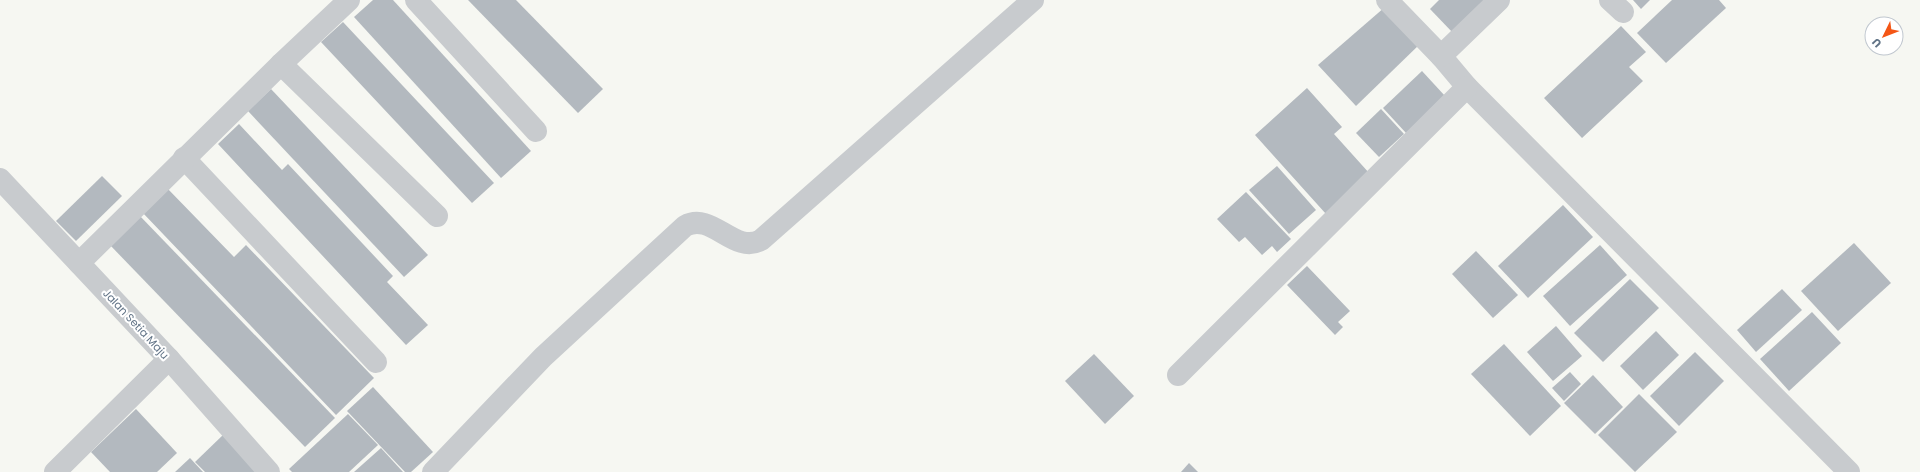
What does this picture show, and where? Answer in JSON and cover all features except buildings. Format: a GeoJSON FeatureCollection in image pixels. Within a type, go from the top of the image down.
{"type":"FeatureCollection","features":[{"type":"Feature","properties":{"kind":"street"},"geometry":{"type":"LineString","coordinates":[[78,263],[184,158],[349,0]]}},
{"type":"Feature","properties":{"kind":"street"},"geometry":{"type":"LineString","coordinates":[[416,0],[536,131]]}},
{"type":"Feature","properties":{"kind":"street"},"geometry":{"type":"LineString","coordinates":[[433,472],[543,357],[685,226],[696,222],[702,223],[745,243],[754,244],[761,240],[1033,0]]}},
{"type":"Feature","properties":{"kind":"street"},"geometry":{"type":"LineString","coordinates":[[1387,0],[1441,56],[1467,87],[1849,472]]}},
{"type":"Feature","properties":{"kind":"street"},"geometry":{"type":"LineString","coordinates":[[1441,56],[1498,0]]}},
{"type":"Feature","properties":{"kind":"street"},"geometry":{"type":"LineString","coordinates":[[281,64],[436,216]]}},
{"type":"Feature","properties":{"kind":"street"},"geometry":{"type":"LineString","coordinates":[[1178,375],[1467,87]]}},
{"type":"Feature","properties":{"kind":"street"},"geometry":{"type":"LineString","coordinates":[[184,158],[376,362]]}},
{"type":"Feature","properties":{"kind":"street","name":"Jalan Setia Maju"},"geometry":{"type":"LineString","coordinates":[[0,179],[169,359],[269,472]]}},
{"type":"Feature","properties":{"kind":"street"},"geometry":{"type":"LineString","coordinates":[[55,472],[169,359]]}}]}
